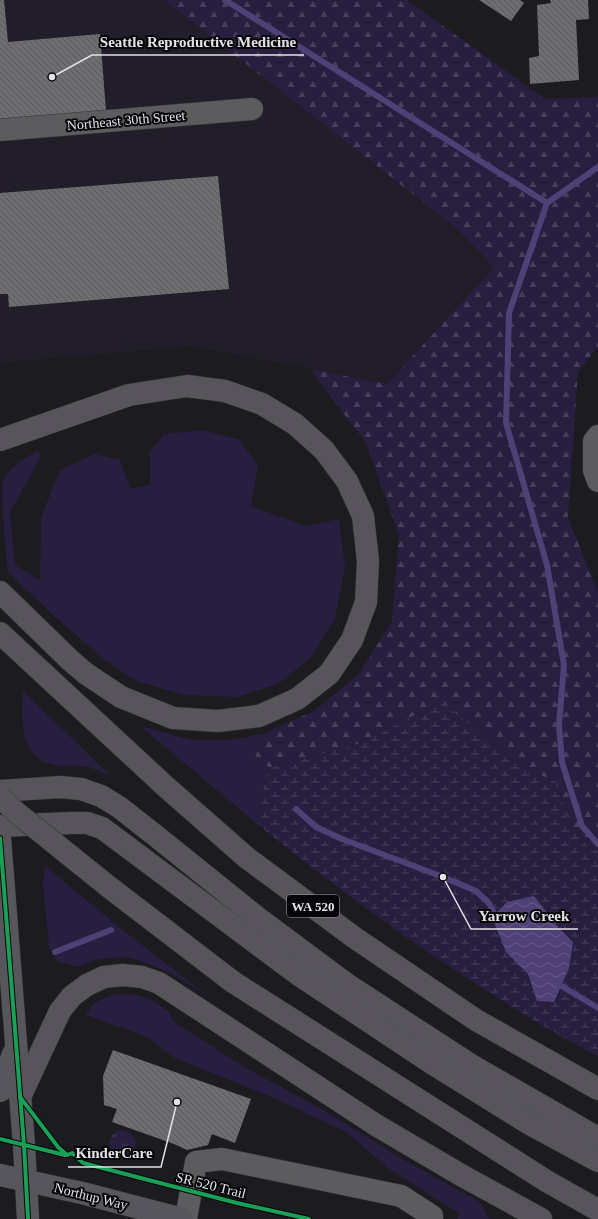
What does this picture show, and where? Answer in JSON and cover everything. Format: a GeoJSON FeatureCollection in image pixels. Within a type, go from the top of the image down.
{"type":"FeatureCollection","features":[{"type":"Feature","properties":{"kind":"highway"},"geometry":{"type":"LineString","coordinates":[[0,440],[128,395],[187,386],[226,391],[262,404],[295,424],[324,450],[347,481],[363,516],[368,561],[366,602],[352,640],[329,674],[297,700],[259,716],[218,721],[174,718],[121,697],[85,673],[70,660],[0,592]]}},
{"type":"Feature","properties":{"kind":"highway","name":"WA 520"},"geometry":{"type":"LineString","coordinates":[[0,633],[165,786],[247,858],[355,938],[476,1020],[598,1089]]}},
{"type":"Feature","properties":{"kind":"highway"},"geometry":{"type":"LineString","coordinates":[[0,791],[60,787],[81,789],[101,796],[119,807],[258,918],[348,986],[470,1065],[598,1138]]}},
{"type":"Feature","properties":{"kind":"highway"},"geometry":{"type":"LineString","coordinates":[[0,797],[109,888],[233,982],[548,1182],[598,1210]]}},
{"type":"Feature","properties":{"kind":"highway"},"geometry":{"type":"LineString","coordinates":[[0,826],[87,823],[102,828],[299,975],[528,1123],[598,1161]]}},
{"type":"Feature","properties":{"kind":"highway"},"geometry":{"type":"LineString","coordinates":[[10,1094],[60,1011],[72,996],[87,985],[104,978],[123,974],[142,976],[159,983],[376,1125],[461,1175],[541,1219]]}},
{"type":"Feature","properties":{"kind":"main road"},"geometry":{"type":"LineString","coordinates":[[0,838],[16,1042],[10,1094],[26,1180],[28,1219]]}},
{"type":"Feature","properties":{"kind":"main road","name":"Northup Way"},"geometry":{"type":"LineString","coordinates":[[0,1175],[82,1193],[182,1219]]}},
{"type":"Feature","properties":{"kind":"street","name":"Northeast 30th Street"},"geometry":{"type":"LineString","coordinates":[[0,130],[252,109]]}},
{"type":"Feature","properties":{"kind":"street"},"geometry":{"type":"LineString","coordinates":[[598,436],[594,441],[594,470],[598,481]]}},
{"type":"Feature","properties":{"kind":"street"},"geometry":{"type":"LineString","coordinates":[[186,1219],[196,1162],[222,1159],[401,1196],[432,1216],[432,1219]]}},
{"type":"Feature","properties":{"kind":"shaded area"},"geometry":{"type":"Polygon","coordinates":[[[0,0],[164,0],[455,227],[494,267],[387,384],[192,346],[0,363],[0,0]]]}},
{"type":"Feature","properties":{"kind":"green space"},"geometry":{"type":"Polygon","coordinates":[[[164,0],[407,0],[545,99],[598,97],[598,346],[578,372],[568,517],[598,592],[598,850],[590,849],[570,823],[555,781],[518,766],[441,701],[362,743],[270,768],[255,756],[262,734],[314,711],[359,674],[392,621],[399,535],[366,443],[310,369],[387,384],[494,267],[455,227],[164,0]]]}},
{"type":"Feature","properties":{"kind":"green space"},"geometry":{"type":"Polygon","coordinates":[[[203,430],[240,440],[258,466],[251,506],[305,526],[339,519],[345,567],[335,618],[311,658],[278,684],[237,697],[185,695],[136,681],[105,660],[51,613],[8,572],[2,487],[3,480],[6,475],[19,463],[38,450],[41,456],[10,512],[15,565],[40,580],[41,517],[60,470],[94,454],[120,460],[130,489],[150,485],[150,451],[164,434],[203,430]]]}},
{"type":"Feature","properties":{"kind":"green space"},"geometry":{"type":"Polygon","coordinates":[[[23,691],[111,776],[87,767],[54,765],[42,761],[34,754],[28,746],[23,725],[23,691]]]}},
{"type":"Feature","properties":{"kind":"green space"},"geometry":{"type":"Polygon","coordinates":[[[441,701],[518,766],[555,781],[570,824],[590,849],[598,850],[598,1057],[520,1012],[411,941],[317,872],[256,823],[265,781],[270,768],[362,743],[441,701]]]}},
{"type":"Feature","properties":{"kind":"green space"},"geometry":{"type":"Polygon","coordinates":[[[140,726],[192,740],[231,740],[262,734],[255,756],[270,768],[265,781],[256,823],[140,726]]]}},
{"type":"Feature","properties":{"kind":"green space"},"geometry":{"type":"Polygon","coordinates":[[[45,866],[119,927],[210,998],[176,976],[149,964],[127,957],[98,959],[78,967],[57,961],[49,947],[43,886],[45,866]]]}},
{"type":"Feature","properties":{"kind":"green space"},"geometry":{"type":"Polygon","coordinates":[[[117,994],[137,995],[154,1001],[169,1012],[173,1021],[244,1067],[320,1108],[404,1160],[480,1202],[488,1217],[493,1219],[457,1219],[460,1214],[388,1168],[346,1132],[276,1099],[175,1058],[147,1037],[86,1015],[95,1003],[117,994]]]}},
{"type":"Feature","properties":{"kind":"green space"},"geometry":{"type":"Polygon","coordinates":[[[120,1130],[131,1133],[137,1141],[132,1154],[125,1157],[113,1152],[109,1143],[112,1135],[120,1130]]]}},
{"type":"Feature","properties":{"kind":"water"},"geometry":{"type":"Polygon","coordinates":[[[534,896],[558,927],[573,942],[569,968],[554,1002],[537,1001],[528,974],[506,952],[492,917],[507,902],[534,896]]]}},
{"type":"Feature","properties":{"kind":"building"},"geometry":{"type":"Polygon","coordinates":[[[0,0],[4,0],[8,42],[100,34],[106,111],[0,120],[0,0]]]}},
{"type":"Feature","properties":{"kind":"building"},"geometry":{"type":"Polygon","coordinates":[[[479,0],[520,0],[524,3],[511,21],[479,0]]]}},
{"type":"Feature","properties":{"kind":"building"},"geometry":{"type":"Polygon","coordinates":[[[550,0],[588,0],[589,19],[576,20],[579,80],[530,84],[529,58],[539,56],[537,5],[551,3],[550,0]]]}},
{"type":"Feature","properties":{"kind":"building"},"geometry":{"type":"Polygon","coordinates":[[[218,176],[229,289],[9,307],[8,294],[0,294],[0,193],[218,176]]]}},
{"type":"Feature","properties":{"kind":"building"},"geometry":{"type":"Polygon","coordinates":[[[113,1050],[251,1099],[235,1143],[212,1134],[208,1145],[187,1150],[112,1122],[117,1109],[104,1105],[103,1076],[113,1050]]]}},
{"type":"Feature","properties":{"kind":"waterway"},"geometry":{"type":"LineString","coordinates":[[225,0],[547,203],[509,313],[506,423],[547,565],[564,665],[559,725],[562,762],[582,826],[598,844]]}},
{"type":"Feature","properties":{"kind":"waterway"},"geometry":{"type":"LineString","coordinates":[[547,203],[598,167]]}},
{"type":"Feature","properties":{"kind":"waterway"},"geometry":{"type":"LineString","coordinates":[[296,809],[316,827],[342,839],[476,891],[489,903],[498,921]]}},
{"type":"Feature","properties":{"kind":"waterway"},"geometry":{"type":"LineString","coordinates":[[55,952],[111,930]]}},
{"type":"Feature","properties":{"kind":"waterway"},"geometry":{"type":"LineString","coordinates":[[555,982],[598,1008]]}},
{"type":"Feature","properties":{"kind":"cycle path"},"geometry":{"type":"LineString","coordinates":[[0,838],[24,1145],[28,1219]]}},
{"type":"Feature","properties":{"kind":"cycle path"},"geometry":{"type":"LineString","coordinates":[[20,1097],[58,1147],[67,1155]]}},
{"type":"Feature","properties":{"kind":"cycle path"},"geometry":{"type":"LineString","coordinates":[[0,1139],[65,1155]]}},
{"type":"Feature","properties":{"kind":"cycle path","name":"SR 520 Trail"},"geometry":{"type":"LineString","coordinates":[[67,1155],[72,1153],[83,1163],[237,1203],[309,1219]]}},
{"type":"Feature","properties":{"kind":"place","name":"Seattle Reproductive Medicine"},"geometry":{"type":"Point","coordinates":[52,77]}},
{"type":"Feature","properties":{"kind":"place","name":"Yarrow Creek"},"geometry":{"type":"Point","coordinates":[443,877]}},
{"type":"Feature","properties":{"kind":"place","name":"KinderCare"},"geometry":{"type":"Point","coordinates":[177,1102]}}]}
